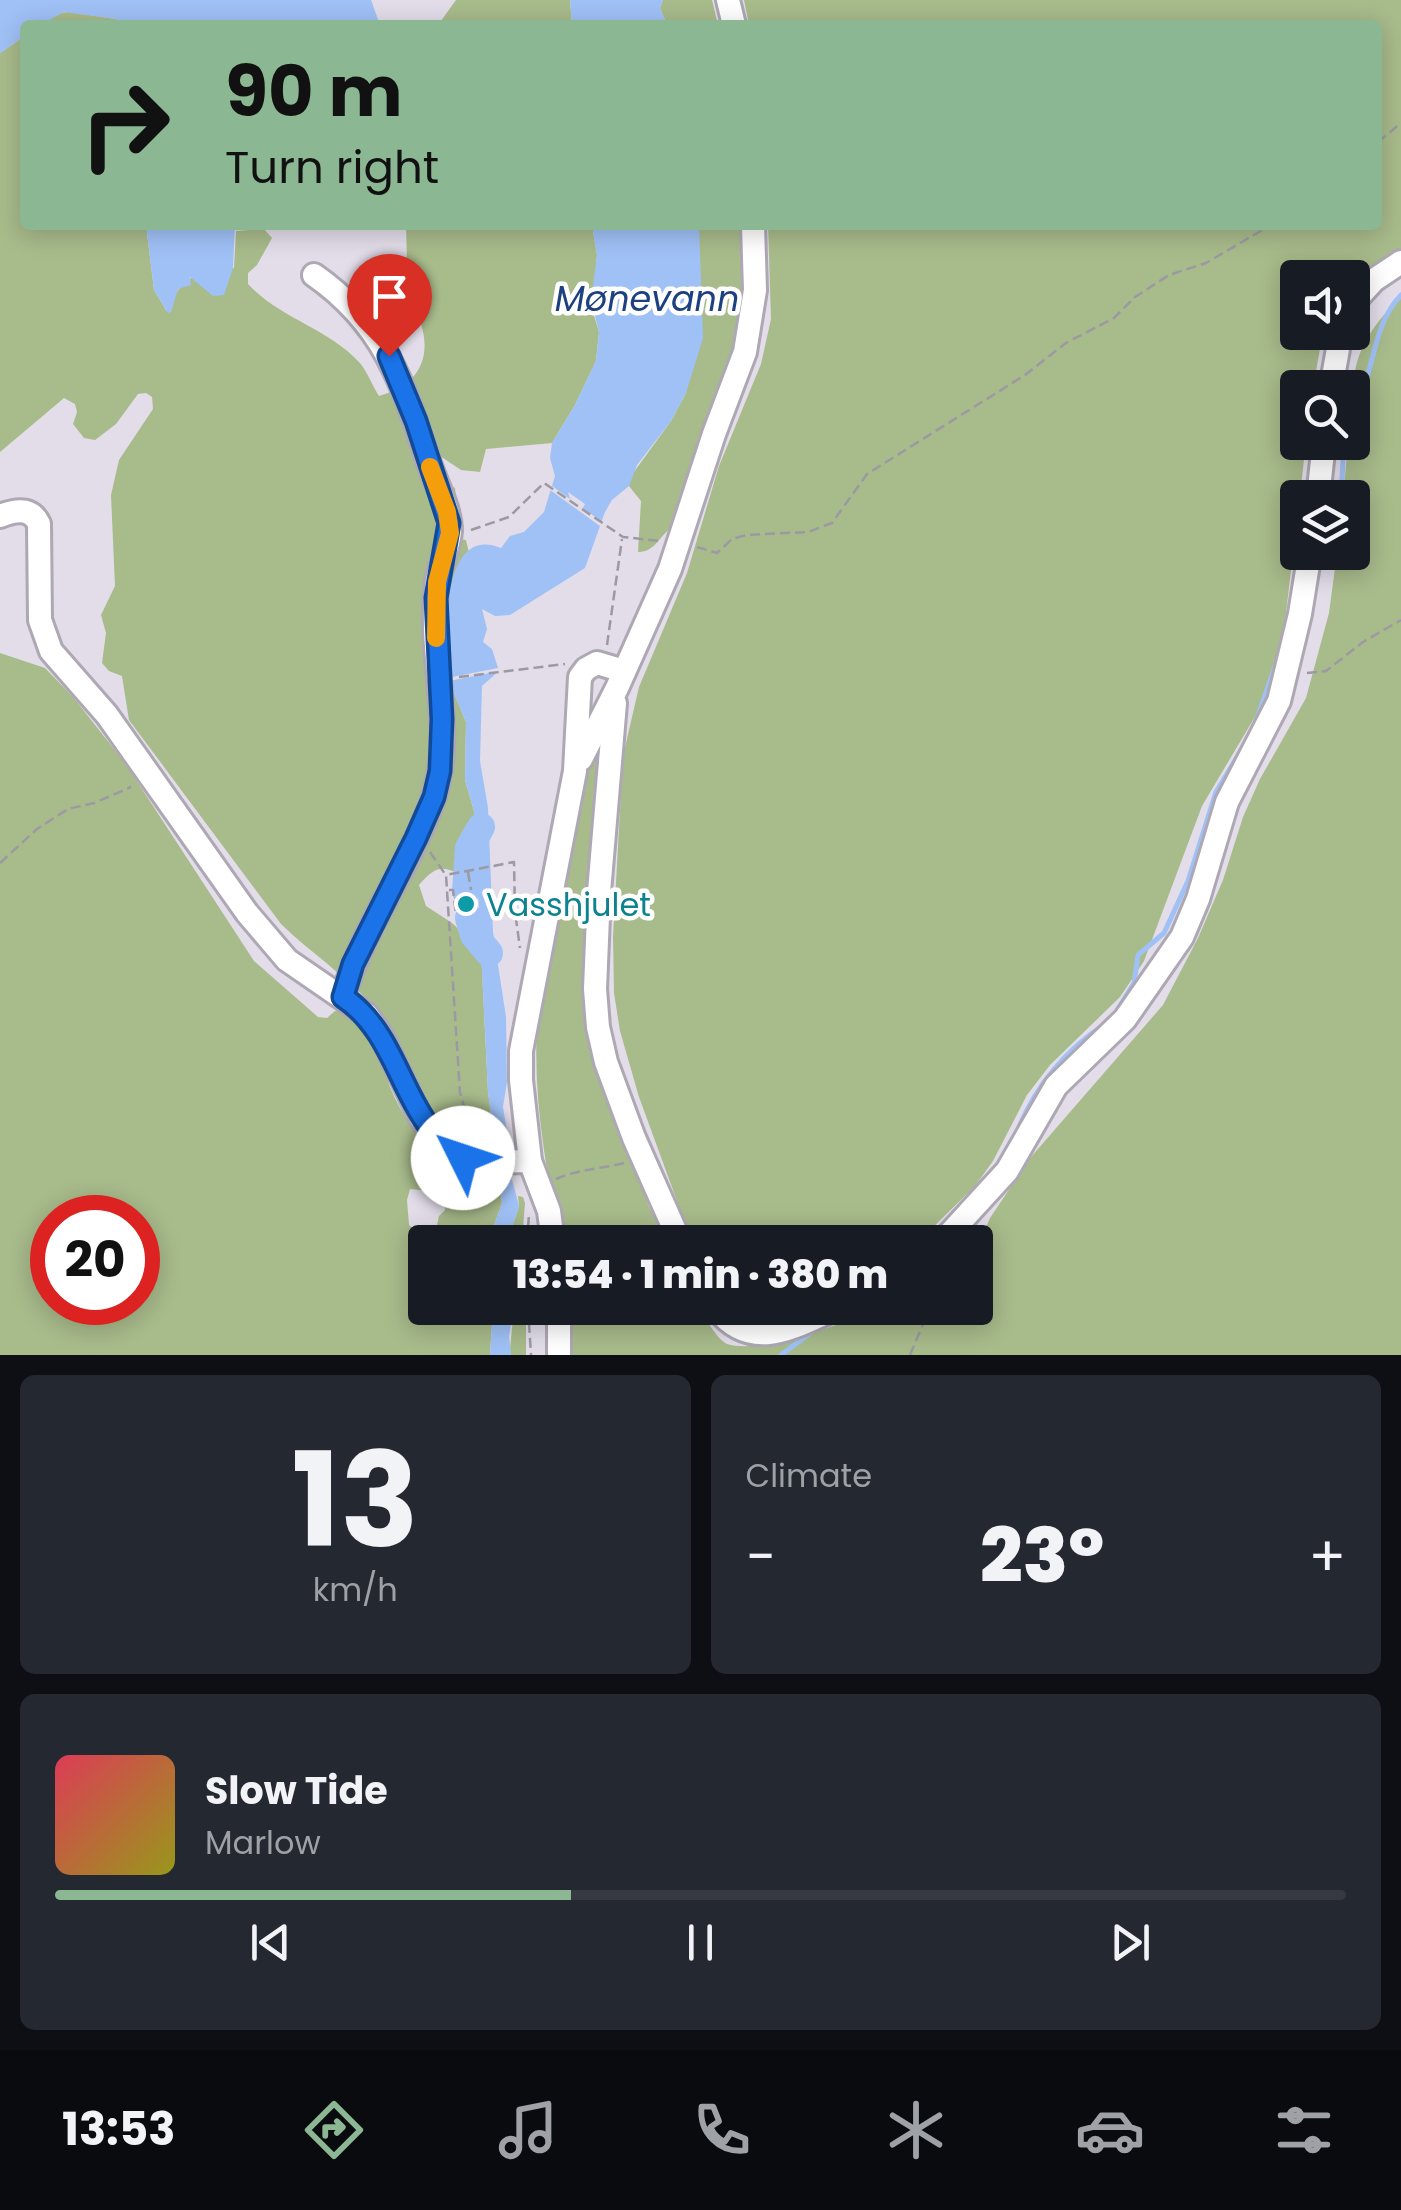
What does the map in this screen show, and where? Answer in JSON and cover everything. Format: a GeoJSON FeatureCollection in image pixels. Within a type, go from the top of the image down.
{"type":"FeatureCollection","features":[{"type":"Feature","properties":{"kind":"street"},"geometry":{"type":"LineString","coordinates":[[575,772],[679,545],[750,330],[755,290],[753,230]]}},
{"type":"Feature","properties":{"kind":"street"},"geometry":{"type":"LineString","coordinates":[[1370,284],[1401,262]]}},
{"type":"Feature","properties":{"kind":"street"},"geometry":{"type":"LineString","coordinates":[[314,275],[356,310],[389,356],[447,512],[450,533],[436,598],[442,719],[440,771],[434,797],[353,964],[343,997]]}},
{"type":"Feature","properties":{"kind":"street"},"geometry":{"type":"LineString","coordinates":[[0,516],[14,511],[36,518],[41,532],[40,609],[46,641],[65,671],[107,715],[265,936],[297,968],[367,1015],[381,1034],[430,1132],[451,1150],[502,1162],[550,1211],[551,1225]]}},
{"type":"Feature","properties":{"kind":"street"},"geometry":{"type":"LineString","coordinates":[[958,1225],[1007,1171],[1056,1086],[1126,1019],[1182,937],[1198,899],[1227,802],[1271,720],[1286,674],[1306,570]]}},
{"type":"Feature","properties":{"kind":"street"},"geometry":{"type":"LineString","coordinates":[[502,1162],[521,1080],[522,1050],[575,772],[580,676],[597,663],[620,680]]}},
{"type":"Feature","properties":{"kind":"street"},"geometry":{"type":"LineString","coordinates":[[620,680],[601,854],[596,1008],[606,1062],[672,1225]]}},
{"type":"Feature","properties":{"kind":"street"},"geometry":{"type":"LineString","coordinates":[[559,1325],[560,1355]]}},
{"type":"Feature","properties":{"kind":"street"},"geometry":{"type":"LineString","coordinates":[[733,1325],[759,1334],[798,1325]]}},
{"type":"Feature","properties":{"kind":"path"},"geometry":{"type":"LineString","coordinates":[[1382,139],[1401,122]]}},
{"type":"Feature","properties":{"kind":"path"},"geometry":{"type":"LineString","coordinates":[[450,533],[475,530],[510,517],[546,484],[622,538],[717,553],[732,539],[746,535],[808,532],[832,524],[868,474],[1025,375],[1066,343],[1114,318],[1135,296],[1169,275],[1206,263],[1263,230]]}},
{"type":"Feature","properties":{"kind":"path"},"geometry":{"type":"LineString","coordinates":[[610,628],[622,538]]}},
{"type":"Feature","properties":{"kind":"path"},"geometry":{"type":"LineString","coordinates":[[1286,674],[1326,671],[1362,642],[1401,620]]}},
{"type":"Feature","properties":{"kind":"path"},"geometry":{"type":"LineString","coordinates":[[452,678],[543,665]]}},
{"type":"Feature","properties":{"kind":"path"},"geometry":{"type":"LineString","coordinates":[[0,863],[36,829],[68,808],[94,803],[152,780]]}},
{"type":"Feature","properties":{"kind":"path"},"geometry":{"type":"LineString","coordinates":[[416,838],[448,875],[460,1093],[474,1135],[502,1162]]}},
{"type":"Feature","properties":{"kind":"path"},"geometry":{"type":"LineString","coordinates":[[448,875],[514,862],[521,953]]}},
{"type":"Feature","properties":{"kind":"path"},"geometry":{"type":"LineString","coordinates":[[468,871],[470,890]]}},
{"type":"Feature","properties":{"kind":"path"},"geometry":{"type":"LineString","coordinates":[[449,888],[456,914]]}},
{"type":"Feature","properties":{"kind":"path"},"geometry":{"type":"LineString","coordinates":[[530,1225],[535,1193],[579,1170],[644,1161]]}},
{"type":"Feature","properties":{"kind":"path"},"geometry":{"type":"LineString","coordinates":[[529,1325],[531,1355]]}},
{"type":"Feature","properties":{"kind":"path"},"geometry":{"type":"LineString","coordinates":[[910,1355],[923,1325]]}},
{"type":"Feature","properties":{"kind":"green space"},"geometry":{"type":"Polygon","coordinates":[[[456,0],[570,0],[572,20],[442,20],[456,0]]]}},
{"type":"Feature","properties":{"kind":"green space"},"geometry":{"type":"Polygon","coordinates":[[[663,0],[712,0],[717,20],[665,20],[660,8],[663,0]]]}},
{"type":"Feature","properties":{"kind":"green space"},"geometry":{"type":"Polygon","coordinates":[[[744,0],[1401,0],[1401,254],[1370,271],[1370,260],[1280,260],[1280,350],[1320,350],[1316,370],[1280,370],[1280,460],[1304,460],[1302,480],[1280,480],[1280,570],[1291,570],[1276,668],[1256,715],[1202,806],[1144,961],[1120,997],[1050,1065],[1027,1095],[993,1161],[975,1186],[935,1225],[686,1225],[639,1097],[620,1031],[614,993],[613,937],[623,756],[639,687],[687,573],[719,466],[761,364],[771,319],[768,230],[1382,230],[1382,20],[748,20],[744,0]]]}},
{"type":"Feature","properties":{"kind":"green space"},"geometry":{"type":"Polygon","coordinates":[[[69,12],[117,20],[48,20],[69,12]]]}},
{"type":"Feature","properties":{"kind":"green space"},"geometry":{"type":"Polygon","coordinates":[[[20,39],[20,230],[147,230],[154,290],[171,312],[184,283],[200,275],[234,268],[236,231],[265,230],[272,238],[248,273],[248,284],[274,306],[346,350],[362,366],[379,396],[413,378],[425,347],[420,321],[426,315],[408,302],[406,230],[593,230],[597,255],[592,309],[599,332],[596,361],[552,443],[486,449],[480,472],[461,470],[431,450],[449,485],[455,488],[460,539],[466,540],[469,553],[461,561],[448,593],[447,662],[449,681],[466,722],[465,780],[474,811],[477,877],[441,869],[419,885],[426,906],[481,950],[488,1092],[497,1157],[482,1151],[475,1121],[444,1127],[425,1109],[399,1045],[382,1017],[355,988],[281,924],[129,720],[122,676],[102,663],[106,633],[101,615],[115,586],[111,495],[119,460],[153,409],[152,397],[138,394],[116,424],[95,440],[84,438],[73,424],[75,404],[64,398],[0,452],[0,53],[20,39]]]}},
{"type":"Feature","properties":{"kind":"green space"},"geometry":{"type":"Polygon","coordinates":[[[699,230],[744,230],[745,298],[735,356],[673,527],[649,549],[638,552],[641,501],[629,486],[631,476],[686,393],[699,230]]]}},
{"type":"Feature","properties":{"kind":"green space"},"geometry":{"type":"Polygon","coordinates":[[[1401,296],[1401,1355],[568,1355],[567,1325],[710,1325],[727,1344],[743,1346],[783,1341],[835,1325],[993,1325],[993,1225],[987,1225],[990,1218],[1031,1157],[1163,1005],[1223,880],[1260,779],[1306,698],[1329,613],[1335,570],[1370,570],[1370,480],[1345,480],[1346,460],[1370,460],[1370,370],[1356,370],[1362,350],[1370,350],[1370,334],[1401,296]]]}},
{"type":"Feature","properties":{"kind":"green space"},"geometry":{"type":"Polygon","coordinates":[[[0,653],[45,668],[73,697],[125,763],[254,961],[318,1017],[344,1012],[373,1044],[406,1117],[444,1156],[437,1184],[431,1191],[410,1189],[407,1200],[408,1325],[492,1325],[490,1355],[0,1355],[0,653]]]}},
{"type":"Feature","properties":{"kind":"green space"},"geometry":{"type":"Polygon","coordinates":[[[601,726],[601,1076],[658,1225],[557,1225],[550,1189],[537,1081],[537,1026],[586,753],[601,726]]]}},
{"type":"Feature","properties":{"kind":"green space"},"geometry":{"type":"Polygon","coordinates":[[[464,1173],[498,1177],[502,1203],[494,1225],[437,1225],[447,1196],[464,1173]]]}},
{"type":"Feature","properties":{"kind":"green space"},"geometry":{"type":"Polygon","coordinates":[[[518,1196],[525,1203],[523,1225],[513,1225],[518,1196]]]}},
{"type":"Feature","properties":{"kind":"green space"},"geometry":{"type":"Polygon","coordinates":[[[512,1325],[526,1325],[526,1355],[511,1355],[512,1325]]]}},
{"type":"Feature","properties":{"kind":"water"},"geometry":{"type":"Polygon","coordinates":[[[0,0],[371,0],[378,20],[117,20],[64,12],[49,20],[20,20],[20,39],[0,53],[0,0]]]}},
{"type":"Feature","properties":{"kind":"water"},"geometry":{"type":"Polygon","coordinates":[[[570,0],[663,0],[660,8],[665,20],[572,20],[570,0]]]}},
{"type":"Feature","properties":{"kind":"water"},"geometry":{"type":"Polygon","coordinates":[[[147,230],[235,230],[233,268],[224,295],[213,296],[190,277],[191,285],[178,289],[168,313],[154,290],[147,230]]]}},
{"type":"Feature","properties":{"kind":"water","name":"Mønevann"},"geometry":{"type":"Polygon","coordinates":[[[593,230],[699,230],[703,338],[686,393],[671,421],[637,465],[629,486],[605,512],[585,568],[510,615],[495,616],[482,609],[487,629],[483,642],[492,649],[498,668],[447,678],[447,616],[456,570],[466,553],[481,545],[501,548],[510,536],[524,532],[544,512],[555,476],[550,458],[552,443],[596,361],[599,332],[591,300],[597,255],[593,230]]]}},
{"type":"Feature","properties":{"kind":"water"},"geometry":{"type":"Polygon","coordinates":[[[499,671],[482,686],[480,761],[488,808],[493,932],[506,1017],[507,1082],[503,1107],[509,1144],[507,1161],[519,1206],[513,1225],[494,1225],[502,1203],[488,1092],[474,811],[465,780],[466,722],[449,681],[499,671]]]}},
{"type":"Feature","properties":{"kind":"water"},"geometry":{"type":"Polygon","coordinates":[[[492,1325],[511,1325],[511,1355],[490,1355],[492,1325]]]}},
{"type":"Feature","properties":{"kind":"pier"},"geometry":{"type":"Polygon","coordinates":[[[548,483],[570,499],[568,492],[585,504],[583,508],[606,525],[604,529],[546,487],[548,483]]]}},
{"type":"Feature","properties":{"kind":"waterway"},"geometry":{"type":"LineString","coordinates":[[1369,370],[1384,322],[1401,295]]}},
{"type":"Feature","properties":{"kind":"waterway"},"geometry":{"type":"LineString","coordinates":[[1342,480],[1343,460]]}},
{"type":"Feature","properties":{"kind":"waterway"},"geometry":{"type":"LineString","coordinates":[[1256,721],[1277,661]]}},
{"type":"Feature","properties":{"kind":"waterway"},"geometry":{"type":"LineString","coordinates":[[1113,1017],[1134,983],[1138,955],[1164,933],[1188,881],[1216,792],[1242,749]]}},
{"type":"Feature","properties":{"kind":"waterway"},"geometry":{"type":"LineString","coordinates":[[466,891],[469,848],[481,827]]}},
{"type":"Feature","properties":{"kind":"waterway"},"geometry":{"type":"LineString","coordinates":[[469,918],[474,935],[489,953]]}},
{"type":"Feature","properties":{"kind":"waterway"},"geometry":{"type":"LineString","coordinates":[[1016,1134],[1052,1072],[1076,1046],[1105,1024]]}},
{"type":"Feature","properties":{"kind":"waterway"},"geometry":{"type":"LineString","coordinates":[[781,1355],[817,1328]]}},
{"type":"Feature","properties":{"kind":"slow traffic"},"geometry":{"type":"LineString","coordinates":[[430,467],[447,512],[450,533],[437,582],[436,638]]}},
{"type":"Feature","properties":{"kind":"place","name":"Vasshjulet"},"geometry":{"type":"Point","coordinates":[466,904]}},
{"type":"Feature","properties":{"kind":"route"},"geometry":{"type":"LineString","coordinates":[[389,356],[416,421],[449,523],[436,598],[442,719],[440,771],[434,797],[353,964],[343,997],[367,1015],[381,1034],[430,1132],[463,1158]]}}]}
